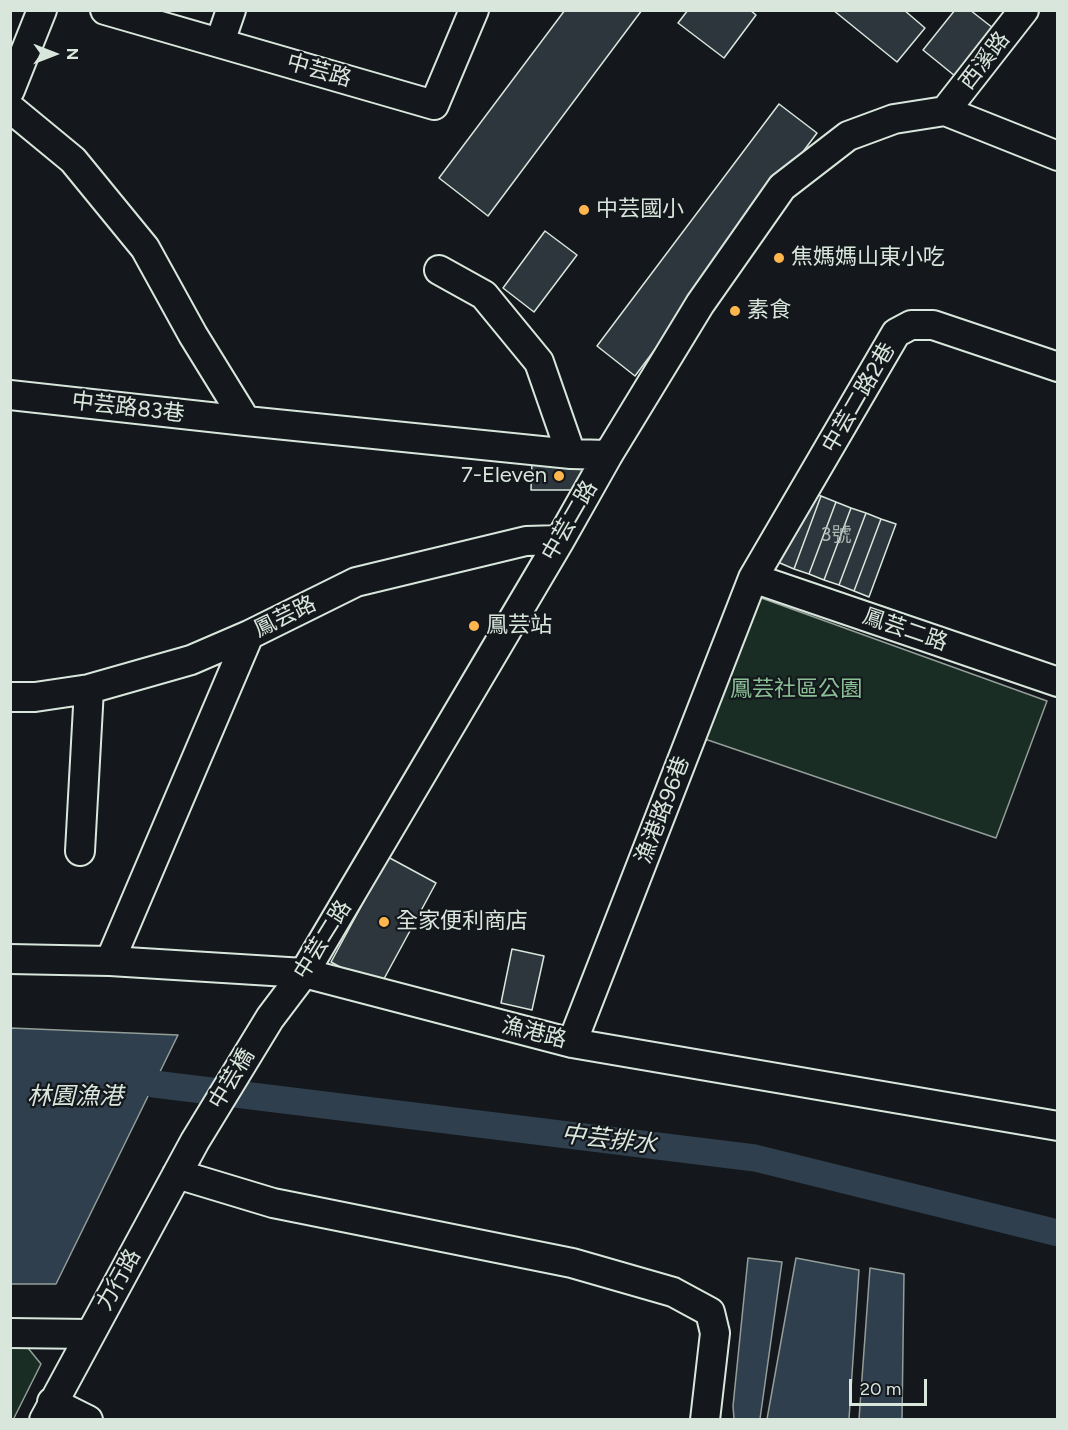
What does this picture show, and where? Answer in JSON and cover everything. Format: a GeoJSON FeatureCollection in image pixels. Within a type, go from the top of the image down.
{"type":"FeatureCollection","features":[{"type":"Feature","properties":{"kind":"street"},"geometry":{"type":"LineString","coordinates":[[10,90],[42,10]]}},
{"type":"Feature","properties":{"kind":"street","name":"中芸路"},"geometry":{"type":"LineString","coordinates":[[105,10],[434,105],[474,10]]}},
{"type":"Feature","properties":{"kind":"street"},"geometry":{"type":"LineString","coordinates":[[220,42],[231,10]]}},
{"type":"Feature","properties":{"kind":"street","name":"西溪路"},"geometry":{"type":"LineString","coordinates":[[945,111],[1024,10]]}},
{"type":"Feature","properties":{"kind":"street"},"geometry":{"type":"LineString","coordinates":[[10,108],[73,160],[145,248],[193,335],[246,422]]}},
{"type":"Feature","properties":{"kind":"street"},"geometry":{"type":"LineString","coordinates":[[945,111],[1058,156]]}},
{"type":"Feature","properties":{"kind":"street","name":"中芸二路"},"geometry":{"type":"LineString","coordinates":[[270,1018],[304,973],[608,455],[700,304],[782,187],[848,136],[894,119],[945,111]]}},
{"type":"Feature","properties":{"kind":"street"},"geometry":{"type":"LineString","coordinates":[[439,270],[484,295],[540,362],[571,454]]}},
{"type":"Feature","properties":{"kind":"street","name":"中芸二路2巷"},"geometry":{"type":"LineString","coordinates":[[753,578],[896,333],[911,325],[933,325],[1058,367]]}},
{"type":"Feature","properties":{"kind":"street","name":"中芸路83巷"},"geometry":{"type":"LineString","coordinates":[[10,394],[246,422],[571,454],[608,455]]}},
{"type":"Feature","properties":{"kind":"street","name":"鳳芸路"},"geometry":{"type":"LineString","coordinates":[[10,697],[35,697],[89,689],[191,660],[249,635],[356,582],[526,541],[560,540]]}},
{"type":"Feature","properties":{"kind":"street","name":"鳳芸二路"},"geometry":{"type":"LineString","coordinates":[[753,578],[1058,682]]}},
{"type":"Feature","properties":{"kind":"street","name":"漁港路96巷"},"geometry":{"type":"LineString","coordinates":[[572,1043],[753,578]]}},
{"type":"Feature","properties":{"kind":"street"},"geometry":{"type":"LineString","coordinates":[[110,960],[249,635]]}},
{"type":"Feature","properties":{"kind":"street"},"geometry":{"type":"LineString","coordinates":[[80,851],[89,689]]}},
{"type":"Feature","properties":{"kind":"street","name":"漁港路"},"geometry":{"type":"LineString","coordinates":[[10,959],[110,960],[304,973],[572,1043],[1058,1126]]}},
{"type":"Feature","properties":{"kind":"street","name":"中芸橋"},"geometry":{"type":"LineString","coordinates":[[195,1141],[270,1018]]}},
{"type":"Feature","properties":{"kind":"street","name":"力行路"},"geometry":{"type":"LineString","coordinates":[[48,1411],[195,1141]]}},
{"type":"Feature","properties":{"kind":"street"},"geometry":{"type":"LineString","coordinates":[[177,1174],[273,1203],[572,1263],[673,1292],[710,1312],[715,1333],[705,1419]]}},
{"type":"Feature","properties":{"kind":"street"},"geometry":{"type":"LineString","coordinates":[[10,1333],[89,1334]]}},
{"type":"Feature","properties":{"kind":"street"},"geometry":{"type":"LineString","coordinates":[[48,1411],[88,1419]]}},
{"type":"Feature","properties":{"kind":"green space","name":"鳳芸社區公園"},"geometry":{"type":"Polygon","coordinates":[[[753,595],[1047,701],[996,838],[696,736],[753,595]]]}},
{"type":"Feature","properties":{"kind":"green space"},"geometry":{"type":"Polygon","coordinates":[[[11,1348],[28,1348],[41,1364],[13,1420],[10,1419],[11,1348]]]}},
{"type":"Feature","properties":{"kind":"water","name":"林園漁港"},"geometry":{"type":"Polygon","coordinates":[[[11,1028],[178,1035],[56,1284],[11,1284],[11,1028]]]}},
{"type":"Feature","properties":{"kind":"water"},"geometry":{"type":"Polygon","coordinates":[[[748,1258],[782,1262],[760,1419],[734,1419],[733,1406],[748,1258]]]}},
{"type":"Feature","properties":{"kind":"water"},"geometry":{"type":"Polygon","coordinates":[[[796,1258],[859,1270],[849,1419],[767,1419],[796,1258]]]}},
{"type":"Feature","properties":{"kind":"water"},"geometry":{"type":"Polygon","coordinates":[[[870,1268],[904,1274],[902,1419],[859,1419],[870,1268]]]}},
{"type":"Feature","properties":{"kind":"building"},"geometry":{"type":"Polygon","coordinates":[[[565,10],[642,10],[488,216],[439,178],[565,10]]]}},
{"type":"Feature","properties":{"kind":"building"},"geometry":{"type":"Polygon","coordinates":[[[688,10],[750,10],[756,15],[724,58],[678,23],[688,10]]]}},
{"type":"Feature","properties":{"kind":"building"},"geometry":{"type":"Polygon","coordinates":[[[833,10],[904,10],[925,28],[897,62],[833,10]]]}},
{"type":"Feature","properties":{"kind":"building"},"geometry":{"type":"Polygon","coordinates":[[[955,10],[970,10],[993,28],[955,76],[923,50],[955,10]]]}},
{"type":"Feature","properties":{"kind":"building"},"geometry":{"type":"Polygon","coordinates":[[[779,104],[817,133],[635,376],[597,346],[779,104]]]}},
{"type":"Feature","properties":{"kind":"building"},"geometry":{"type":"Polygon","coordinates":[[[545,231],[577,255],[534,312],[503,288],[545,231]]]}},
{"type":"Feature","properties":{"kind":"building","name":"7-Eleven"},"geometry":{"type":"Polygon","coordinates":[[[532,461],[594,461],[578,490],[531,490],[532,461]]]}},
{"type":"Feature","properties":{"kind":"building"},"geometry":{"type":"Polygon","coordinates":[[[799,488],[821,496],[794,569],[773,560],[799,488]]]}},
{"type":"Feature","properties":{"kind":"building"},"geometry":{"type":"Polygon","coordinates":[[[821,496],[836,502],[809,574],[794,569],[821,496]]]}},
{"type":"Feature","properties":{"kind":"building"},"geometry":{"type":"Polygon","coordinates":[[[836,502],[851,508],[824,580],[809,574],[836,502]]]}},
{"type":"Feature","properties":{"kind":"building"},"geometry":{"type":"Polygon","coordinates":[[[851,508],[866,513],[839,585],[824,580],[851,508]]]}},
{"type":"Feature","properties":{"kind":"building"},"geometry":{"type":"Polygon","coordinates":[[[866,513],[881,519],[854,591],[839,585],[866,513]]]}},
{"type":"Feature","properties":{"kind":"building"},"geometry":{"type":"Polygon","coordinates":[[[881,519],[896,524],[869,597],[854,591],[881,519]]]}},
{"type":"Feature","properties":{"kind":"building","name":"全家便利商店"},"geometry":{"type":"Polygon","coordinates":[[[388,857],[436,883],[379,988],[331,962],[388,857]]]}},
{"type":"Feature","properties":{"kind":"building"},"geometry":{"type":"Polygon","coordinates":[[[512,949],[544,956],[532,1010],[501,1003],[512,949]]]}},
{"type":"Feature","properties":{"kind":"waterway","name":"中芸排水"},"geometry":{"type":"LineString","coordinates":[[154,1084],[755,1158],[1058,1233]]}},
{"type":"Feature","properties":{"kind":"place","name":"中芸國小"},"geometry":{"type":"Point","coordinates":[584,210]}},
{"type":"Feature","properties":{"kind":"place","name":"焦媽媽山東小吃"},"geometry":{"type":"Point","coordinates":[779,258]}},
{"type":"Feature","properties":{"kind":"place","name":"素食"},"geometry":{"type":"Point","coordinates":[735,311]}},
{"type":"Feature","properties":{"kind":"place","name":"7-Eleven"},"geometry":{"type":"Point","coordinates":[559,476]}},
{"type":"Feature","properties":{"kind":"place","name":"鳳芸站"},"geometry":{"type":"Point","coordinates":[474,626]}},
{"type":"Feature","properties":{"kind":"place","name":"全家便利商店"},"geometry":{"type":"Point","coordinates":[384,922]}}]}
